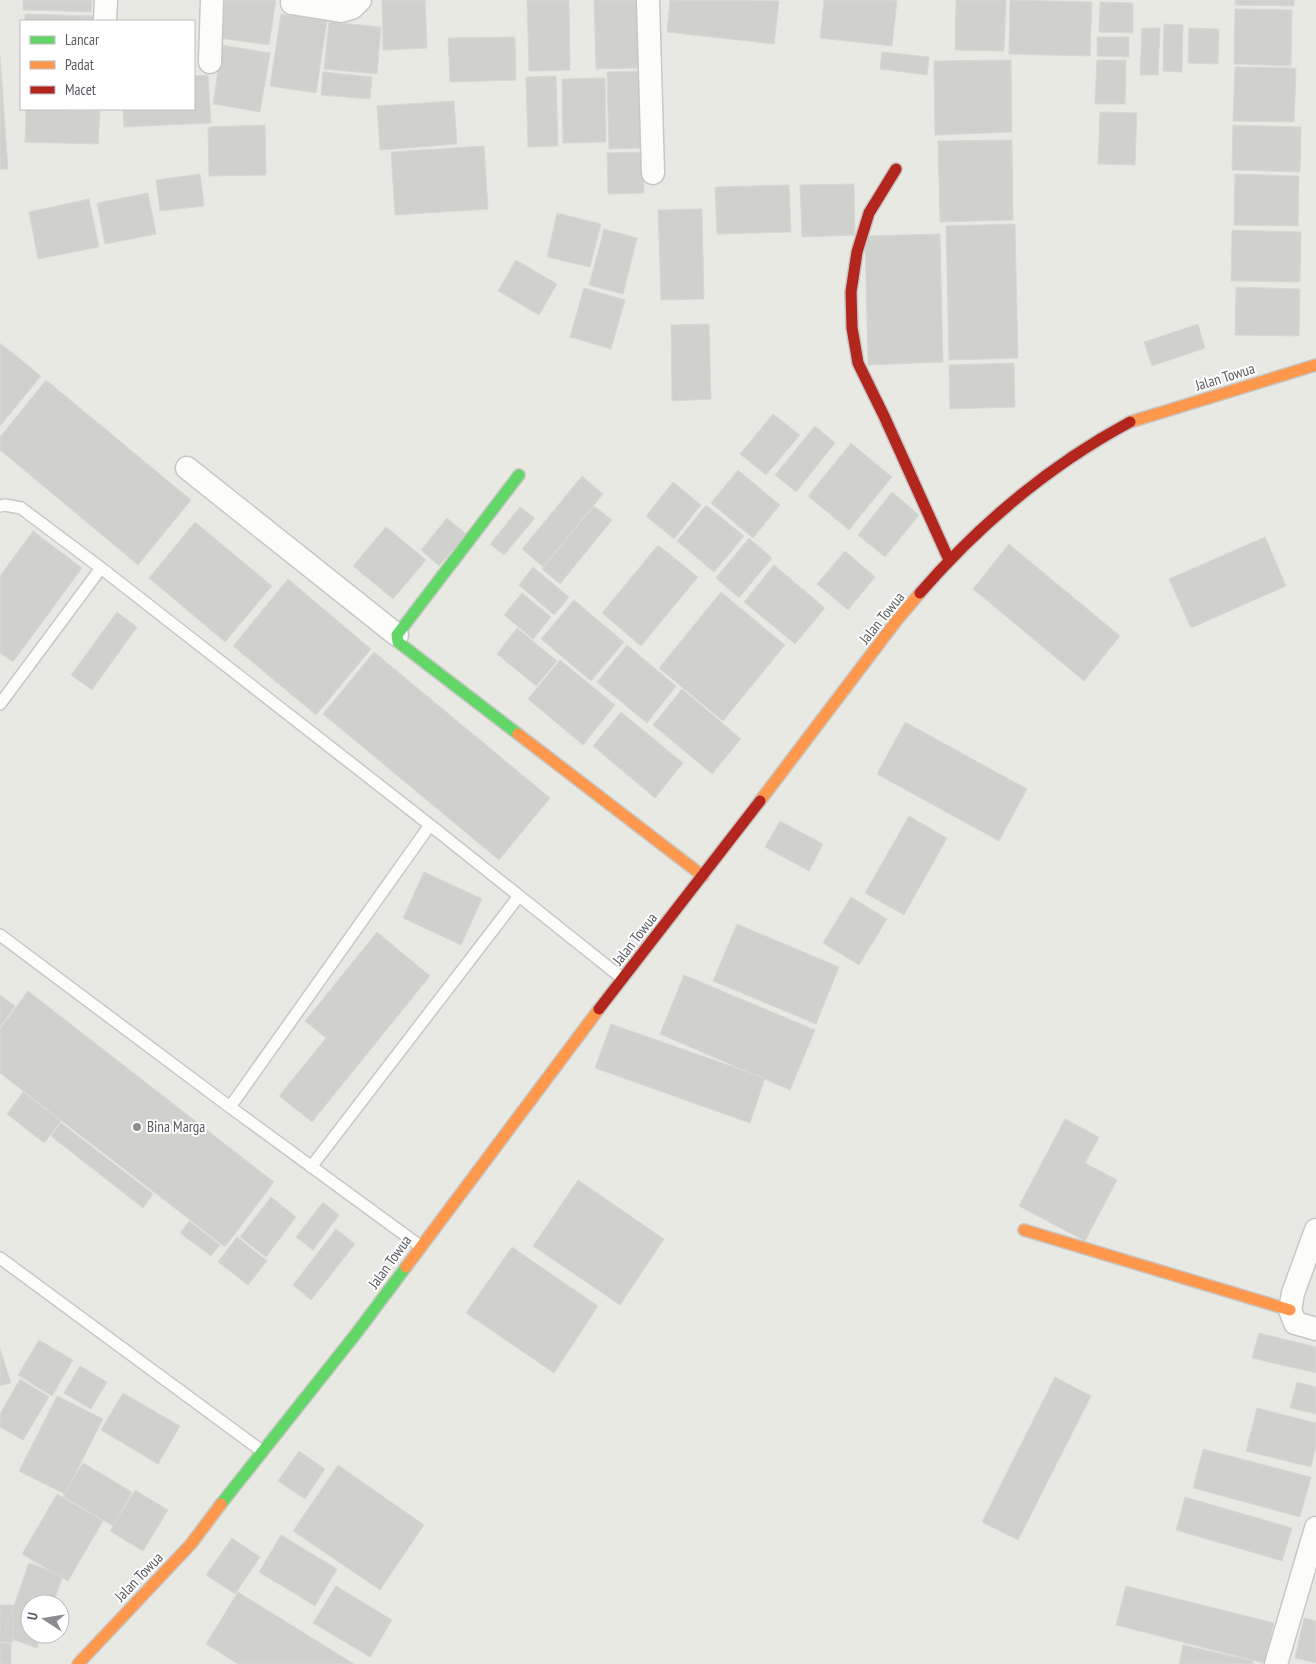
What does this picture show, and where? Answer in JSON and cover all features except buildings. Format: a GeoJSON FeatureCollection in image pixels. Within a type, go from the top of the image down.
{"type":"FeatureCollection","features":[{"type":"Feature","properties":{"kind":"main road"},"geometry":{"type":"LineString","coordinates":[[896,169],[869,214],[857,252],[851,292],[852,328],[858,363],[949,560]]}},
{"type":"Feature","properties":{"kind":"main road","name":"Jalan Towua"},"geometry":{"type":"LineString","coordinates":[[78,1664],[191,1544],[262,1451],[355,1335],[622,978],[703,876],[898,620],[949,560],[1029,487],[1101,438],[1130,422],[1316,365]]}},
{"type":"Feature","properties":{"kind":"main road"},"geometry":{"type":"LineString","coordinates":[[519,475],[397,635],[398,642],[703,876]]}},
{"type":"Feature","properties":{"kind":"main road"},"geometry":{"type":"LineString","coordinates":[[1024,1230],[1290,1310]]}},
{"type":"Feature","properties":{"kind":"street"},"geometry":{"type":"LineString","coordinates":[[105,20],[106,0]]}},
{"type":"Feature","properties":{"kind":"street"},"geometry":{"type":"LineString","coordinates":[[210,62],[212,0]]}},
{"type":"Feature","properties":{"kind":"street"},"geometry":{"type":"LineString","coordinates":[[292,3],[341,12],[352,8],[360,0]]}},
{"type":"Feature","properties":{"kind":"street"},"geometry":{"type":"LineString","coordinates":[[648,0],[653,173]]}},
{"type":"Feature","properties":{"kind":"street"},"geometry":{"type":"LineString","coordinates":[[187,468],[397,635]]}},
{"type":"Feature","properties":{"kind":"street"},"geometry":{"type":"LineString","coordinates":[[1316,1230],[1293,1292],[1290,1310],[1295,1323],[1316,1329]]}},
{"type":"Feature","properties":{"kind":"street"},"geometry":{"type":"LineString","coordinates":[[1276,1664],[1316,1528]]}},
{"type":"Feature","properties":{"kind":"lane"},"geometry":{"type":"LineString","coordinates":[[0,506],[21,508],[101,568],[622,978]]}},
{"type":"Feature","properties":{"kind":"lane"},"geometry":{"type":"LineString","coordinates":[[0,704],[101,568]]}},
{"type":"Feature","properties":{"kind":"lane"},"geometry":{"type":"LineString","coordinates":[[230,1107],[430,825]]}},
{"type":"Feature","properties":{"kind":"lane"},"geometry":{"type":"LineString","coordinates":[[311,1166],[519,896]]}},
{"type":"Feature","properties":{"kind":"lane"},"geometry":{"type":"LineString","coordinates":[[0,935],[420,1246]]}},
{"type":"Feature","properties":{"kind":"lane"},"geometry":{"type":"LineString","coordinates":[[0,1258],[262,1451]]}},
{"type":"Feature","properties":{"kind":"traffic: fast"},"geometry":{"type":"LineString","coordinates":[[518,734],[398,642],[397,635],[519,475]]}},
{"type":"Feature","properties":{"kind":"traffic: fast"},"geometry":{"type":"LineString","coordinates":[[221,1504],[355,1335],[406,1267]]}},
{"type":"Feature","properties":{"kind":"traffic: slow"},"geometry":{"type":"LineString","coordinates":[[1130,422],[1316,365]]}},
{"type":"Feature","properties":{"kind":"traffic: slow"},"geometry":{"type":"LineString","coordinates":[[760,801],[897,620],[920,593]]}},
{"type":"Feature","properties":{"kind":"traffic: slow"},"geometry":{"type":"LineString","coordinates":[[518,734],[703,876]]}},
{"type":"Feature","properties":{"kind":"traffic: slow"},"geometry":{"type":"LineString","coordinates":[[406,1267],[599,1009]]}},
{"type":"Feature","properties":{"kind":"traffic: slow"},"geometry":{"type":"LineString","coordinates":[[1024,1230],[1290,1310]]}},
{"type":"Feature","properties":{"kind":"traffic: slow"},"geometry":{"type":"LineString","coordinates":[[78,1664],[191,1544],[221,1504]]}},
{"type":"Feature","properties":{"kind":"traffic: jam"},"geometry":{"type":"LineString","coordinates":[[896,169],[869,213],[857,252],[851,292],[852,328],[858,363],[949,560]]}},
{"type":"Feature","properties":{"kind":"traffic: jam"},"geometry":{"type":"LineString","coordinates":[[920,593],[966,544],[1017,498],[1072,457],[1130,422]]}},
{"type":"Feature","properties":{"kind":"traffic: jam"},"geometry":{"type":"LineString","coordinates":[[599,1009],[760,801]]}},
{"type":"Feature","properties":{"kind":"place","name":"Bina Marga"},"geometry":{"type":"Point","coordinates":[137,1127]}}]}
